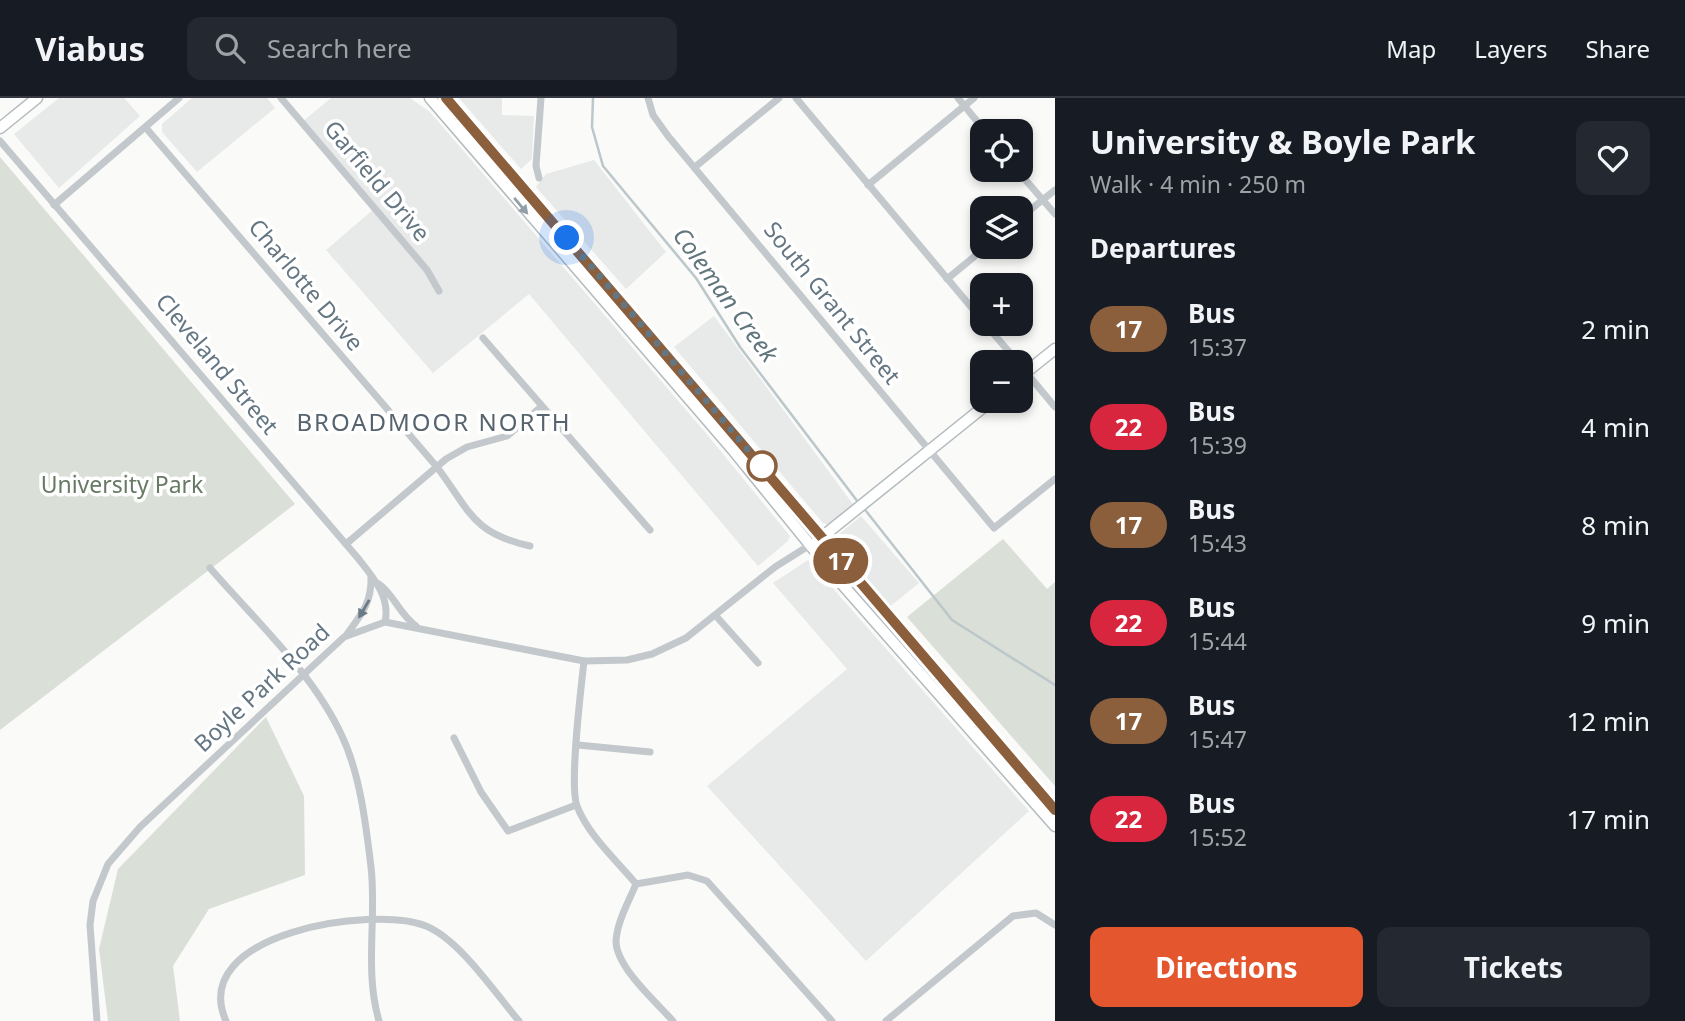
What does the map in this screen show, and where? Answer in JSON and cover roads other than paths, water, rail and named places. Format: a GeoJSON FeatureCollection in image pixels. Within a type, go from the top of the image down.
{"type":"FeatureCollection","features":[{"type":"Feature","properties":{"kind":"main road"},"geometry":{"type":"LineString","coordinates":[[0,128],[37,98]]}},
{"type":"Feature","properties":{"kind":"main road"},"geometry":{"type":"LineString","coordinates":[[430,98],[810,545],[1055,826]]}},
{"type":"Feature","properties":{"kind":"main road"},"geometry":{"type":"LineString","coordinates":[[446,98],[1055,810]]}},
{"type":"Feature","properties":{"kind":"main road"},"geometry":{"type":"LineString","coordinates":[[1033,362],[1055,349]]}},
{"type":"Feature","properties":{"kind":"main road"},"geometry":{"type":"LineString","coordinates":[[810,545],[856,512],[976,413]]}},
{"type":"Feature","properties":{"kind":"street"},"geometry":{"type":"LineString","coordinates":[[54,205],[179,98]]}},
{"type":"Feature","properties":{"kind":"street","name":"Garfield Drive"},"geometry":{"type":"LineString","coordinates":[[281,98],[427,270],[439,291]]}},
{"type":"Feature","properties":{"kind":"street"},"geometry":{"type":"LineString","coordinates":[[539,178],[537,166],[541,98]]}},
{"type":"Feature","properties":{"kind":"street","name":"South Grant Street"},"geometry":{"type":"LineString","coordinates":[[648,98],[657,122],[994,528],[1055,479]]}},
{"type":"Feature","properties":{"kind":"street"},"geometry":{"type":"LineString","coordinates":[[695,167],[779,98]]}},
{"type":"Feature","properties":{"kind":"street"},"geometry":{"type":"LineString","coordinates":[[796,98],[970,306]]}},
{"type":"Feature","properties":{"kind":"street"},"geometry":{"type":"LineString","coordinates":[[958,98],[975,119]]}},
{"type":"Feature","properties":{"kind":"street"},"geometry":{"type":"LineString","coordinates":[[868,186],[974,98]]}},
{"type":"Feature","properties":{"kind":"street","name":"Charlotte Drive"},"geometry":{"type":"LineString","coordinates":[[146,128],[437,467],[477,523],[505,541],[530,547]]}},
{"type":"Feature","properties":{"kind":"street","name":"Cleveland Street"},"geometry":{"type":"LineString","coordinates":[[0,141],[346,544],[378,584],[387,614],[385,622]]}},
{"type":"Feature","properties":{"kind":"street"},"geometry":{"type":"LineString","coordinates":[[528,169],[537,166]]}},
{"type":"Feature","properties":{"kind":"street"},"geometry":{"type":"LineString","coordinates":[[1027,182],[1055,214]]}},
{"type":"Feature","properties":{"kind":"street"},"geometry":{"type":"LineString","coordinates":[[1033,208],[1055,190]]}},
{"type":"Feature","properties":{"kind":"street"},"geometry":{"type":"LineString","coordinates":[[947,279],[971,259]]}},
{"type":"Feature","properties":{"kind":"street"},"geometry":{"type":"LineString","coordinates":[[994,336],[1006,350]]}},
{"type":"Feature","properties":{"kind":"street"},"geometry":{"type":"LineString","coordinates":[[483,338],[650,530]]}},
{"type":"Feature","properties":{"kind":"street"},"geometry":{"type":"LineString","coordinates":[[1033,382],[1055,407]]}},
{"type":"Feature","properties":{"kind":"street"},"geometry":{"type":"LineString","coordinates":[[346,544],[437,467],[467,447],[507,436],[541,407]]}},
{"type":"Feature","properties":{"kind":"street"},"geometry":{"type":"LineString","coordinates":[[385,622],[584,661],[615,662],[652,654],[685,638],[775,568],[810,545]]}},
{"type":"Feature","properties":{"kind":"street"},"geometry":{"type":"LineString","coordinates":[[210,568],[331,714],[350,759],[371,867],[371,985],[379,1021]]}},
{"type":"Feature","properties":{"kind":"street"},"geometry":{"type":"LineString","coordinates":[[344,637],[367,607],[371,595],[371,576]]}},
{"type":"Feature","properties":{"kind":"street"},"geometry":{"type":"LineString","coordinates":[[378,584],[389,591],[404,617],[420,629]]}},
{"type":"Feature","properties":{"kind":"street"},"geometry":{"type":"LineString","coordinates":[[716,616],[758,663]]}},
{"type":"Feature","properties":{"kind":"street","name":"Boyle Park Road"},"geometry":{"type":"LineString","coordinates":[[96,1021],[90,925],[93,901],[108,864],[140,827],[344,637],[385,622]]}},
{"type":"Feature","properties":{"kind":"street"},"geometry":{"type":"LineString","coordinates":[[584,661],[574,777],[576,804],[586,822],[636,884]]}},
{"type":"Feature","properties":{"kind":"street"},"geometry":{"type":"LineString","coordinates":[[454,738],[481,792],[508,831],[576,804]]}},
{"type":"Feature","properties":{"kind":"street"},"geometry":{"type":"LineString","coordinates":[[578,745],[650,752]]}},
{"type":"Feature","properties":{"kind":"street"},"geometry":{"type":"LineString","coordinates":[[636,884],[688,875],[714,886],[832,1021]]}},
{"type":"Feature","properties":{"kind":"street"},"geometry":{"type":"LineString","coordinates":[[636,884],[618,931],[618,953],[624,965],[673,1021]]}},
{"type":"Feature","properties":{"kind":"street"},"geometry":{"type":"LineString","coordinates":[[886,1021],[1013,916],[1036,913],[1055,925]]}},
{"type":"Feature","properties":{"kind":"street"},"geometry":{"type":"LineString","coordinates":[[226,1021],[221,1007],[222,991],[234,967],[251,950],[293,932],[371,919],[415,922],[445,937],[519,1021]]}},
{"type":"Feature","properties":{"kind":"waterway","name":"Coleman Creek"},"geometry":{"type":"LineString","coordinates":[[593,98],[592,127],[603,166],[696,278],[740,347],[858,502]]}},
{"type":"Feature","properties":{"kind":"waterway","name":"Coleman Creek"},"geometry":{"type":"LineString","coordinates":[[866,511],[952,620],[1055,685]]}},
{"type":"Feature","properties":{"kind":"district","name":"BROADMOOR NORTH"},"geometry":{"type":"Point","coordinates":[434,423]}},
{"type":"Feature","properties":{"kind":"park label","name":"University Park"},"geometry":{"type":"Point","coordinates":[122,485]}}]}
